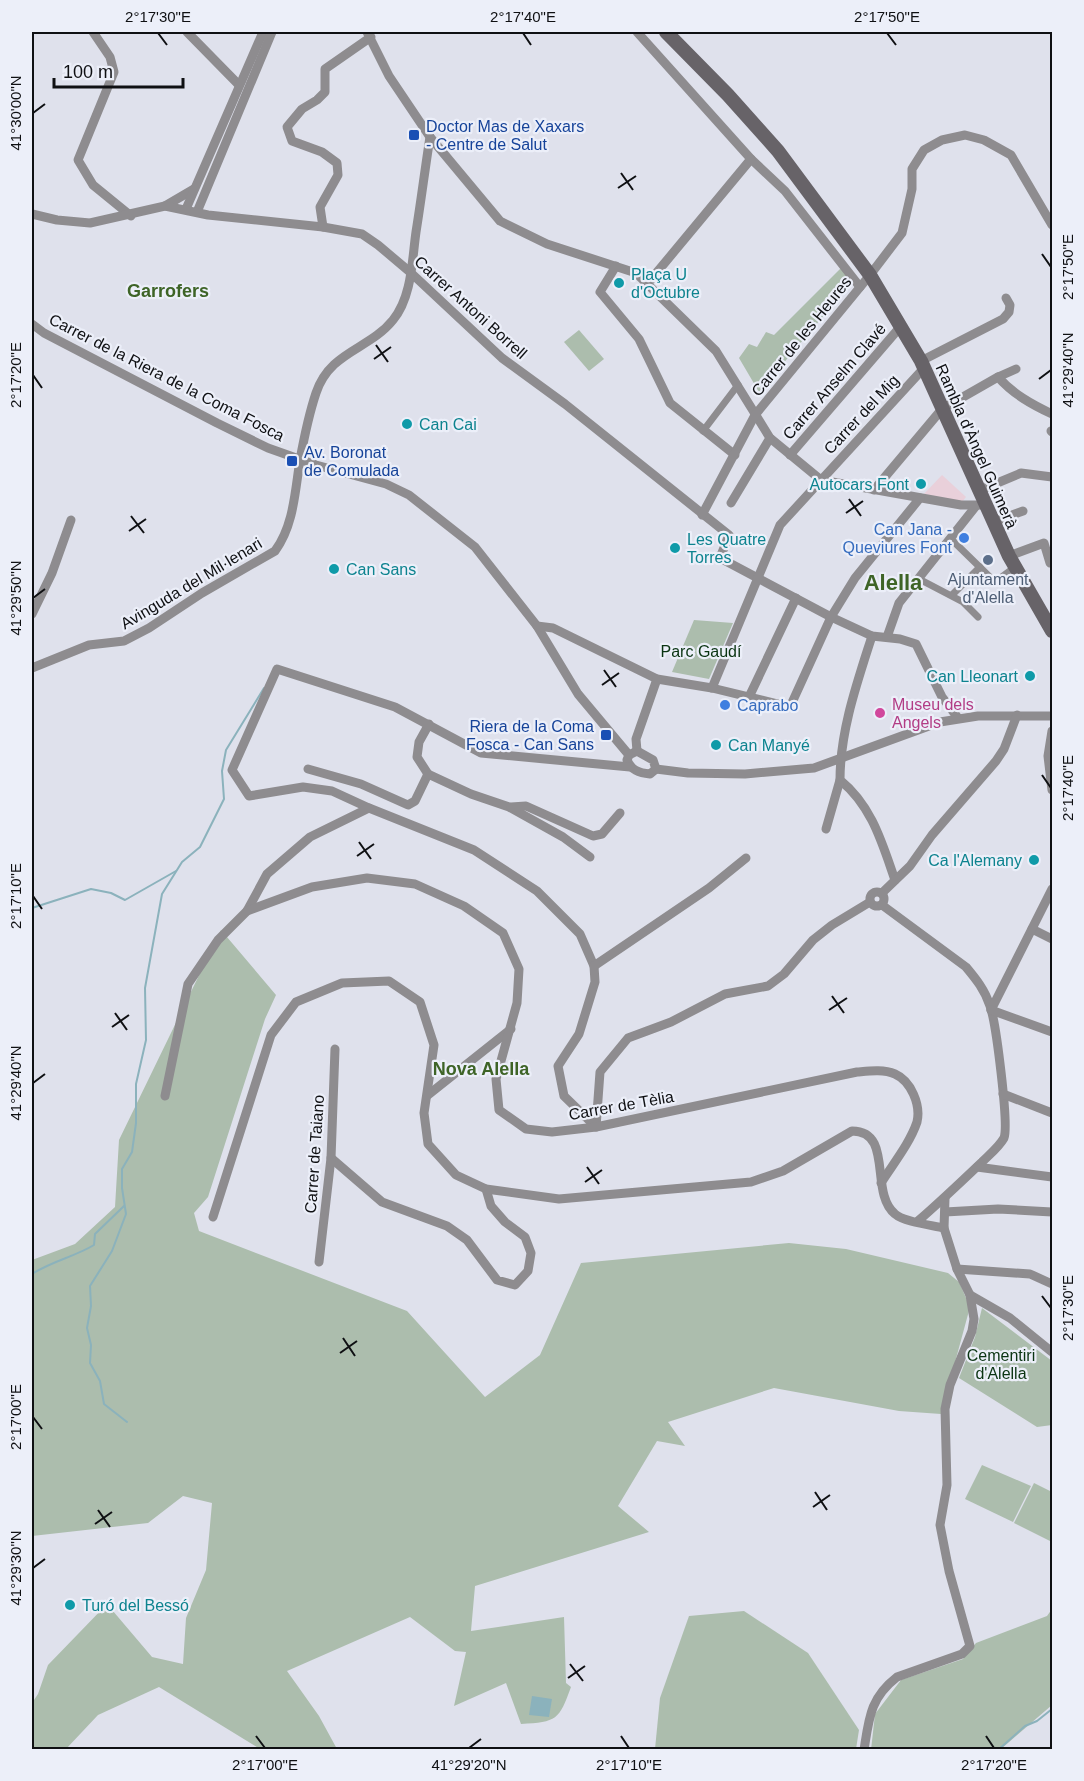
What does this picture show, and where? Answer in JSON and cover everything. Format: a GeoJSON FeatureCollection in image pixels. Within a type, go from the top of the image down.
{"type":"FeatureCollection","features":[{"type":"Feature","properties":{"kind":"main road","name":"Rambla d'Àngel Guimerà"},"geometry":{"type":"LineString","coordinates":[[666,32],[728,95],[778,151],[870,276],[922,365],[978,491],[980,505],[993,522],[1012,562],[1053,631]]}},
{"type":"Feature","properties":{"kind":"street"},"geometry":{"type":"LineString","coordinates":[[93,32],[110,57],[114,72],[78,160],[93,185],[131,216]]}},
{"type":"Feature","properties":{"kind":"street"},"geometry":{"type":"LineString","coordinates":[[187,32],[239,86]]}},
{"type":"Feature","properties":{"kind":"street"},"geometry":{"type":"LineString","coordinates":[[186,209],[263,32]]}},
{"type":"Feature","properties":{"kind":"street"},"geometry":{"type":"LineString","coordinates":[[197,212],[272,32]]}},
{"type":"Feature","properties":{"kind":"street"},"geometry":{"type":"LineString","coordinates":[[637,32],[751,159],[794,201],[860,287]]}},
{"type":"Feature","properties":{"kind":"street"},"geometry":{"type":"LineString","coordinates":[[324,227],[320,207],[338,175],[337,164],[322,152],[292,141],[287,127],[302,109],[325,92],[325,69],[369,34],[389,76],[430,137],[500,221],[547,244],[636,273],[716,351],[770,438],[821,480],[920,498],[980,505]]}},
{"type":"Feature","properties":{"kind":"street","name":"Carrer de les Heures"},"geometry":{"type":"LineString","coordinates":[[702,515],[755,415],[870,276],[902,233],[912,189],[912,169],[924,150],[942,141],[965,135],[984,140],[1011,155],[1053,225]]}},
{"type":"Feature","properties":{"kind":"street","name":"Avinguda del Mil·lenari"},"geometry":{"type":"LineString","coordinates":[[32,668],[89,645],[124,641],[275,552],[289,523],[300,460],[316,393],[322,378],[344,355],[383,331],[403,303],[410,272],[430,137]]}},
{"type":"Feature","properties":{"kind":"street"},"geometry":{"type":"LineString","coordinates":[[648,284],[751,159]]}},
{"type":"Feature","properties":{"kind":"street"},"geometry":{"type":"LineString","coordinates":[[32,214],[90,224],[165,206],[196,187]]}},
{"type":"Feature","properties":{"kind":"street","name":"Carrer Antoni Borrell"},"geometry":{"type":"LineString","coordinates":[[165,206],[362,234],[410,272],[502,358],[565,404],[729,535],[720,558],[758,578]]}},
{"type":"Feature","properties":{"kind":"street"},"geometry":{"type":"LineString","coordinates":[[616,266],[600,292],[639,339],[670,403],[735,455]]}},
{"type":"Feature","properties":{"kind":"street"},"geometry":{"type":"LineString","coordinates":[[922,365],[1003,319],[1010,312],[1006,298]]}},
{"type":"Feature","properties":{"kind":"street","name":"Carrer de la Riera de la Coma Fosca"},"geometry":{"type":"LineString","coordinates":[[32,324],[44,333],[268,447],[300,460],[386,484],[409,495],[475,547],[537,627],[578,694],[633,753],[653,760],[656,769]]}},
{"type":"Feature","properties":{"kind":"street","name":"Carrer Anselm Clavé"},"geometry":{"type":"LineString","coordinates":[[790,455],[901,326]]}},
{"type":"Feature","properties":{"kind":"street","name":"Carrer del Mig"},"geometry":{"type":"LineString","coordinates":[[712,688],[780,525],[922,365]]}},
{"type":"Feature","properties":{"kind":"street"},"geometry":{"type":"LineString","coordinates":[[874,490],[942,409],[1016,369]]}},
{"type":"Feature","properties":{"kind":"street"},"geometry":{"type":"LineString","coordinates":[[998,377],[1024,400],[1053,414]]}},
{"type":"Feature","properties":{"kind":"street"},"geometry":{"type":"LineString","coordinates":[[703,431],[738,385]]}},
{"type":"Feature","properties":{"kind":"street"},"geometry":{"type":"LineString","coordinates":[[731,503],[770,438]]}},
{"type":"Feature","properties":{"kind":"street"},"geometry":{"type":"LineString","coordinates":[[978,491],[1021,473],[1053,477]]}},
{"type":"Feature","properties":{"kind":"street"},"geometry":{"type":"LineString","coordinates":[[537,627],[553,628],[657,679],[712,688],[790,707],[831,617],[855,578],[920,498]]}},
{"type":"Feature","properties":{"kind":"street"},"geometry":{"type":"LineString","coordinates":[[887,638],[899,603],[980,505]]}},
{"type":"Feature","properties":{"kind":"street"},"geometry":{"type":"LineString","coordinates":[[993,522],[1023,511]]}},
{"type":"Feature","properties":{"kind":"street"},"geometry":{"type":"LineString","coordinates":[[32,614],[52,573],[71,520]]}},
{"type":"Feature","properties":{"kind":"street"},"geometry":{"type":"LineString","coordinates":[[951,539],[995,582],[1012,562],[1044,543],[1050,563]]}},
{"type":"Feature","properties":{"kind":"street"},"geometry":{"type":"LineString","coordinates":[[952,595],[980,567]]}},
{"type":"Feature","properties":{"kind":"street"},"geometry":{"type":"LineString","coordinates":[[758,578],[872,636],[916,644],[942,697],[958,718]]}},
{"type":"Feature","properties":{"kind":"street"},"geometry":{"type":"LineString","coordinates":[[918,580],[952,595],[978,617]]}},
{"type":"Feature","properties":{"kind":"street"},"geometry":{"type":"LineString","coordinates":[[749,696],[796,598]]}},
{"type":"Feature","properties":{"kind":"street"},"geometry":{"type":"LineString","coordinates":[[826,829],[840,780],[840,759],[852,698],[872,636]]}},
{"type":"Feature","properties":{"kind":"street"},"geometry":{"type":"LineString","coordinates":[[596,1127],[564,1096],[558,1066],[579,1034],[595,982],[594,966],[580,934],[537,891],[474,850],[332,791],[303,787],[249,796],[232,770],[277,669],[395,707],[481,753],[630,767],[643,774],[650,774],[656,769],[688,773],[745,774],[814,768],[940,722],[958,718],[1053,716]]}},
{"type":"Feature","properties":{"kind":"street"},"geometry":{"type":"LineString","coordinates":[[630,767],[627,760],[633,753],[657,679]]}},
{"type":"Feature","properties":{"kind":"street"},"geometry":{"type":"LineString","coordinates":[[882,893],[910,866],[932,835],[996,761],[1004,749],[1017,715]]}},
{"type":"Feature","properties":{"kind":"street"},"geometry":{"type":"LineString","coordinates":[[429,724],[419,742],[417,757],[428,774],[471,794],[509,807],[563,837],[590,857]]}},
{"type":"Feature","properties":{"kind":"street"},"geometry":{"type":"LineString","coordinates":[[1053,731],[1048,756],[1053,790]]}},
{"type":"Feature","properties":{"kind":"street"},"geometry":{"type":"LineString","coordinates":[[308,769],[361,784],[408,805],[415,801],[428,774]]}},
{"type":"Feature","properties":{"kind":"street"},"geometry":{"type":"LineString","coordinates":[[840,780],[854,791],[876,825],[895,880]]}},
{"type":"Feature","properties":{"kind":"street"},"geometry":{"type":"LineString","coordinates":[[509,807],[526,806],[593,836],[602,834],[620,813]]}},
{"type":"Feature","properties":{"kind":"street"},"geometry":{"type":"LineString","coordinates":[[247,911],[267,874],[310,837],[369,808]]}},
{"type":"Feature","properties":{"kind":"street"},"geometry":{"type":"LineString","coordinates":[[594,966],[709,888],[746,858]]}},
{"type":"Feature","properties":{"kind":"street","name":"Carrer de Tèlia"},"geometry":{"type":"LineString","coordinates":[[165,1096],[188,984],[218,940],[247,911],[312,887],[367,878],[415,884],[425,888],[464,906],[503,933],[519,969],[517,1003],[496,1079],[499,1110],[526,1129],[552,1132],[596,1127],[857,1072],[878,1070],[903,1079],[915,1096],[918,1109],[917,1121],[881,1183]]}},
{"type":"Feature","properties":{"kind":"street"},"geometry":{"type":"LineString","coordinates":[[991,1010],[1053,889]]}},
{"type":"Feature","properties":{"kind":"street"},"geometry":{"type":"LineString","coordinates":[[596,1127],[600,1072],[628,1038],[671,1022],[725,994],[768,986],[784,974],[813,940],[832,925],[870,902],[874,892],[882,893]]}},
{"type":"Feature","properties":{"kind":"street"},"geometry":{"type":"LineString","coordinates":[[870,902],[875,907],[882,905],[885,899],[882,893]]}},
{"type":"Feature","properties":{"kind":"street"},"geometry":{"type":"LineString","coordinates":[[882,905],[966,967],[985,992],[991,1010],[1003,1094],[1006,1123],[1005,1135],[1000,1144],[918,1221]]}},
{"type":"Feature","properties":{"kind":"street"},"geometry":{"type":"LineString","coordinates":[[1032,929],[1053,939]]}},
{"type":"Feature","properties":{"kind":"street"},"geometry":{"type":"LineString","coordinates":[[213,1217],[271,1035],[296,1002],[342,983],[389,981],[420,1002],[434,1045],[424,1113],[428,1144],[456,1175],[486,1190],[560,1198],[751,1182],[783,1171],[852,1131],[862,1131],[870,1136],[875,1144],[887,1206],[903,1220],[918,1221],[944,1228]]}},
{"type":"Feature","properties":{"kind":"street"},"geometry":{"type":"LineString","coordinates":[[985,992],[992,993],[1002,990]]}},
{"type":"Feature","properties":{"kind":"street"},"geometry":{"type":"LineString","coordinates":[[991,1010],[1053,1032]]}},
{"type":"Feature","properties":{"kind":"street"},"geometry":{"type":"LineString","coordinates":[[428,1095],[511,1029]]}},
{"type":"Feature","properties":{"kind":"street","name":"Carrer de Taiano"},"geometry":{"type":"LineString","coordinates":[[319,1262],[332,1158],[335,1049]]}},
{"type":"Feature","properties":{"kind":"street"},"geometry":{"type":"LineString","coordinates":[[1003,1094],[1053,1113]]}},
{"type":"Feature","properties":{"kind":"street"},"geometry":{"type":"LineString","coordinates":[[332,1158],[382,1202],[447,1226],[467,1240],[497,1280],[515,1285],[528,1271],[531,1253],[525,1237],[505,1222],[491,1206],[486,1190]]}},
{"type":"Feature","properties":{"kind":"street"},"geometry":{"type":"LineString","coordinates":[[977,1167],[1053,1177]]}},
{"type":"Feature","properties":{"kind":"street"},"geometry":{"type":"LineString","coordinates":[[864,1749],[874,1702],[888,1684],[897,1677],[962,1654],[970,1646],[949,1571],[940,1525],[947,1485],[945,1409],[950,1385],[972,1331],[974,1319],[970,1295],[957,1269],[944,1228],[945,1198]]}},
{"type":"Feature","properties":{"kind":"street"},"geometry":{"type":"LineString","coordinates":[[945,1212],[998,1209],[1053,1212]]}},
{"type":"Feature","properties":{"kind":"street"},"geometry":{"type":"LineString","coordinates":[[957,1269],[1030,1274],[1053,1284]]}},
{"type":"Feature","properties":{"kind":"street"},"geometry":{"type":"LineString","coordinates":[[970,1295],[1010,1318],[1053,1352]]}},
{"type":"Feature","properties":{"kind":"shaded area","name":"Autocars Font"},"geometry":{"type":"Polygon","coordinates":[[[942,475],[966,497],[962,502],[924,494],[942,475]]]}},
{"type":"Feature","properties":{"kind":"green space"},"geometry":{"type":"Polygon","coordinates":[[[842,267],[853,281],[759,392],[739,358],[749,344],[757,347],[766,332],[774,335],[842,267]]]}},
{"type":"Feature","properties":{"kind":"green space"},"geometry":{"type":"Polygon","coordinates":[[[579,330],[604,359],[589,371],[564,342],[579,330]]]}},
{"type":"Feature","properties":{"kind":"green space","name":"Parc Gaudí"},"geometry":{"type":"Polygon","coordinates":[[[694,620],[733,623],[709,679],[672,672],[694,620]]]}},
{"type":"Feature","properties":{"kind":"green space"},"geometry":{"type":"Polygon","coordinates":[[[221,930],[276,995],[265,1019],[208,1197],[194,1213],[199,1231],[407,1311],[485,1397],[540,1355],[581,1263],[789,1243],[846,1249],[948,1273],[959,1282],[970,1307],[941,1414],[899,1411],[774,1388],[668,1422],[685,1446],[657,1441],[618,1506],[649,1532],[475,1586],[471,1631],[564,1617],[566,1683],[571,1687],[559,1713],[549,1720],[521,1724],[506,1683],[454,1706],[466,1652],[455,1651],[410,1617],[287,1671],[319,1716],[337,1749],[260,1749],[159,1687],[98,1715],[66,1749],[32,1749],[32,1703],[38,1694],[48,1665],[107,1604],[152,1657],[183,1664],[186,1618],[206,1570],[212,1503],[183,1496],[148,1523],[32,1536],[32,1260],[75,1244],[115,1207],[119,1140],[221,930]]]}},
{"type":"Feature","properties":{"kind":"green space","name":"Cementiri d'Alella"},"geometry":{"type":"Polygon","coordinates":[[[982,1308],[1052,1361],[1052,1425],[1037,1427],[959,1378],[975,1337],[982,1308]]]}},
{"type":"Feature","properties":{"kind":"green space"},"geometry":{"type":"Polygon","coordinates":[[[982,1465],[1031,1486],[1013,1522],[965,1499],[982,1465]]]}},
{"type":"Feature","properties":{"kind":"green space"},"geometry":{"type":"Polygon","coordinates":[[[1034,1483],[1052,1492],[1052,1542],[1014,1523],[1034,1483]]]}},
{"type":"Feature","properties":{"kind":"green space"},"geometry":{"type":"Polygon","coordinates":[[[1052,1609],[1052,1705],[1001,1749],[871,1750],[875,1714],[901,1680],[963,1659],[976,1643],[1047,1616],[1052,1609]]]}},
{"type":"Feature","properties":{"kind":"green space"},"geometry":{"type":"Polygon","coordinates":[[[744,1611],[808,1653],[859,1730],[856,1749],[655,1749],[660,1698],[689,1616],[744,1611]]]}},
{"type":"Feature","properties":{"kind":"water"},"geometry":{"type":"Polygon","coordinates":[[[532,1696],[552,1699],[549,1717],[529,1715],[532,1696]]]}},
{"type":"Feature","properties":{"kind":"waterway"},"geometry":{"type":"LineString","coordinates":[[127,1422],[104,1404],[100,1381],[90,1363],[91,1345],[87,1328],[91,1306],[90,1286],[112,1251],[126,1214],[122,1169],[132,1152],[136,1123],[136,1084],[146,1040],[145,988],[162,894],[182,862],[200,847],[224,799],[222,771],[226,750],[264,688]]}},
{"type":"Feature","properties":{"kind":"waterway"},"geometry":{"type":"LineString","coordinates":[[32,908],[91,889],[111,893],[125,900],[176,871]]}},
{"type":"Feature","properties":{"kind":"waterway"},"geometry":{"type":"LineString","coordinates":[[32,1274],[94,1245],[95,1234],[124,1206]]}},
{"type":"Feature","properties":{"kind":"waterway"},"geometry":{"type":"LineString","coordinates":[[998,1750],[1025,1726],[1037,1721],[1052,1709]]}},
{"type":"Feature","properties":{"kind":"place","name":"Doctor Mas de Xaxars - Centre de Salut"},"geometry":{"type":"Point","coordinates":[414,135]}},
{"type":"Feature","properties":{"kind":"place","name":"Plaça U d'Octubre"},"geometry":{"type":"Point","coordinates":[619,283]}},
{"type":"Feature","properties":{"kind":"place","name":"Can Cai"},"geometry":{"type":"Point","coordinates":[407,424]}},
{"type":"Feature","properties":{"kind":"place","name":"Av. Boronat de Comulada"},"geometry":{"type":"Point","coordinates":[292,461]}},
{"type":"Feature","properties":{"kind":"place","name":"Autocars Font"},"geometry":{"type":"Point","coordinates":[921,484]}},
{"type":"Feature","properties":{"kind":"place","name":"Can Jana - Queviures Font"},"geometry":{"type":"Point","coordinates":[964,538]}},
{"type":"Feature","properties":{"kind":"place","name":"Les Quatre Torres"},"geometry":{"type":"Point","coordinates":[675,548]}},
{"type":"Feature","properties":{"kind":"place","name":"Ajuntament d'Alella"},"geometry":{"type":"Point","coordinates":[988,560]}},
{"type":"Feature","properties":{"kind":"place","name":"Can Sans"},"geometry":{"type":"Point","coordinates":[334,569]}},
{"type":"Feature","properties":{"kind":"place","name":"Can Lleonart"},"geometry":{"type":"Point","coordinates":[1030,676]}},
{"type":"Feature","properties":{"kind":"place","name":"Caprabo"},"geometry":{"type":"Point","coordinates":[725,705]}},
{"type":"Feature","properties":{"kind":"place","name":"Museu dels Angels"},"geometry":{"type":"Point","coordinates":[880,713]}},
{"type":"Feature","properties":{"kind":"place","name":"Riera de la Coma Fosca - Can Sans"},"geometry":{"type":"Point","coordinates":[606,735]}},
{"type":"Feature","properties":{"kind":"place","name":"Can Manyé"},"geometry":{"type":"Point","coordinates":[716,745]}},
{"type":"Feature","properties":{"kind":"place","name":"Ca l'Alemany"},"geometry":{"type":"Point","coordinates":[1034,860]}},
{"type":"Feature","properties":{"kind":"place","name":"Turó del Bessó"},"geometry":{"type":"Point","coordinates":[70,1605]}},
{"type":"Feature","properties":{"kind":"district","name":"Garrofers"},"geometry":{"type":"Point","coordinates":[168,291]}},
{"type":"Feature","properties":{"kind":"district","name":"Alella"},"geometry":{"type":"Point","coordinates":[893,582]}},
{"type":"Feature","properties":{"kind":"district","name":"Nova Alella"},"geometry":{"type":"Point","coordinates":[481,1069]}}]}
